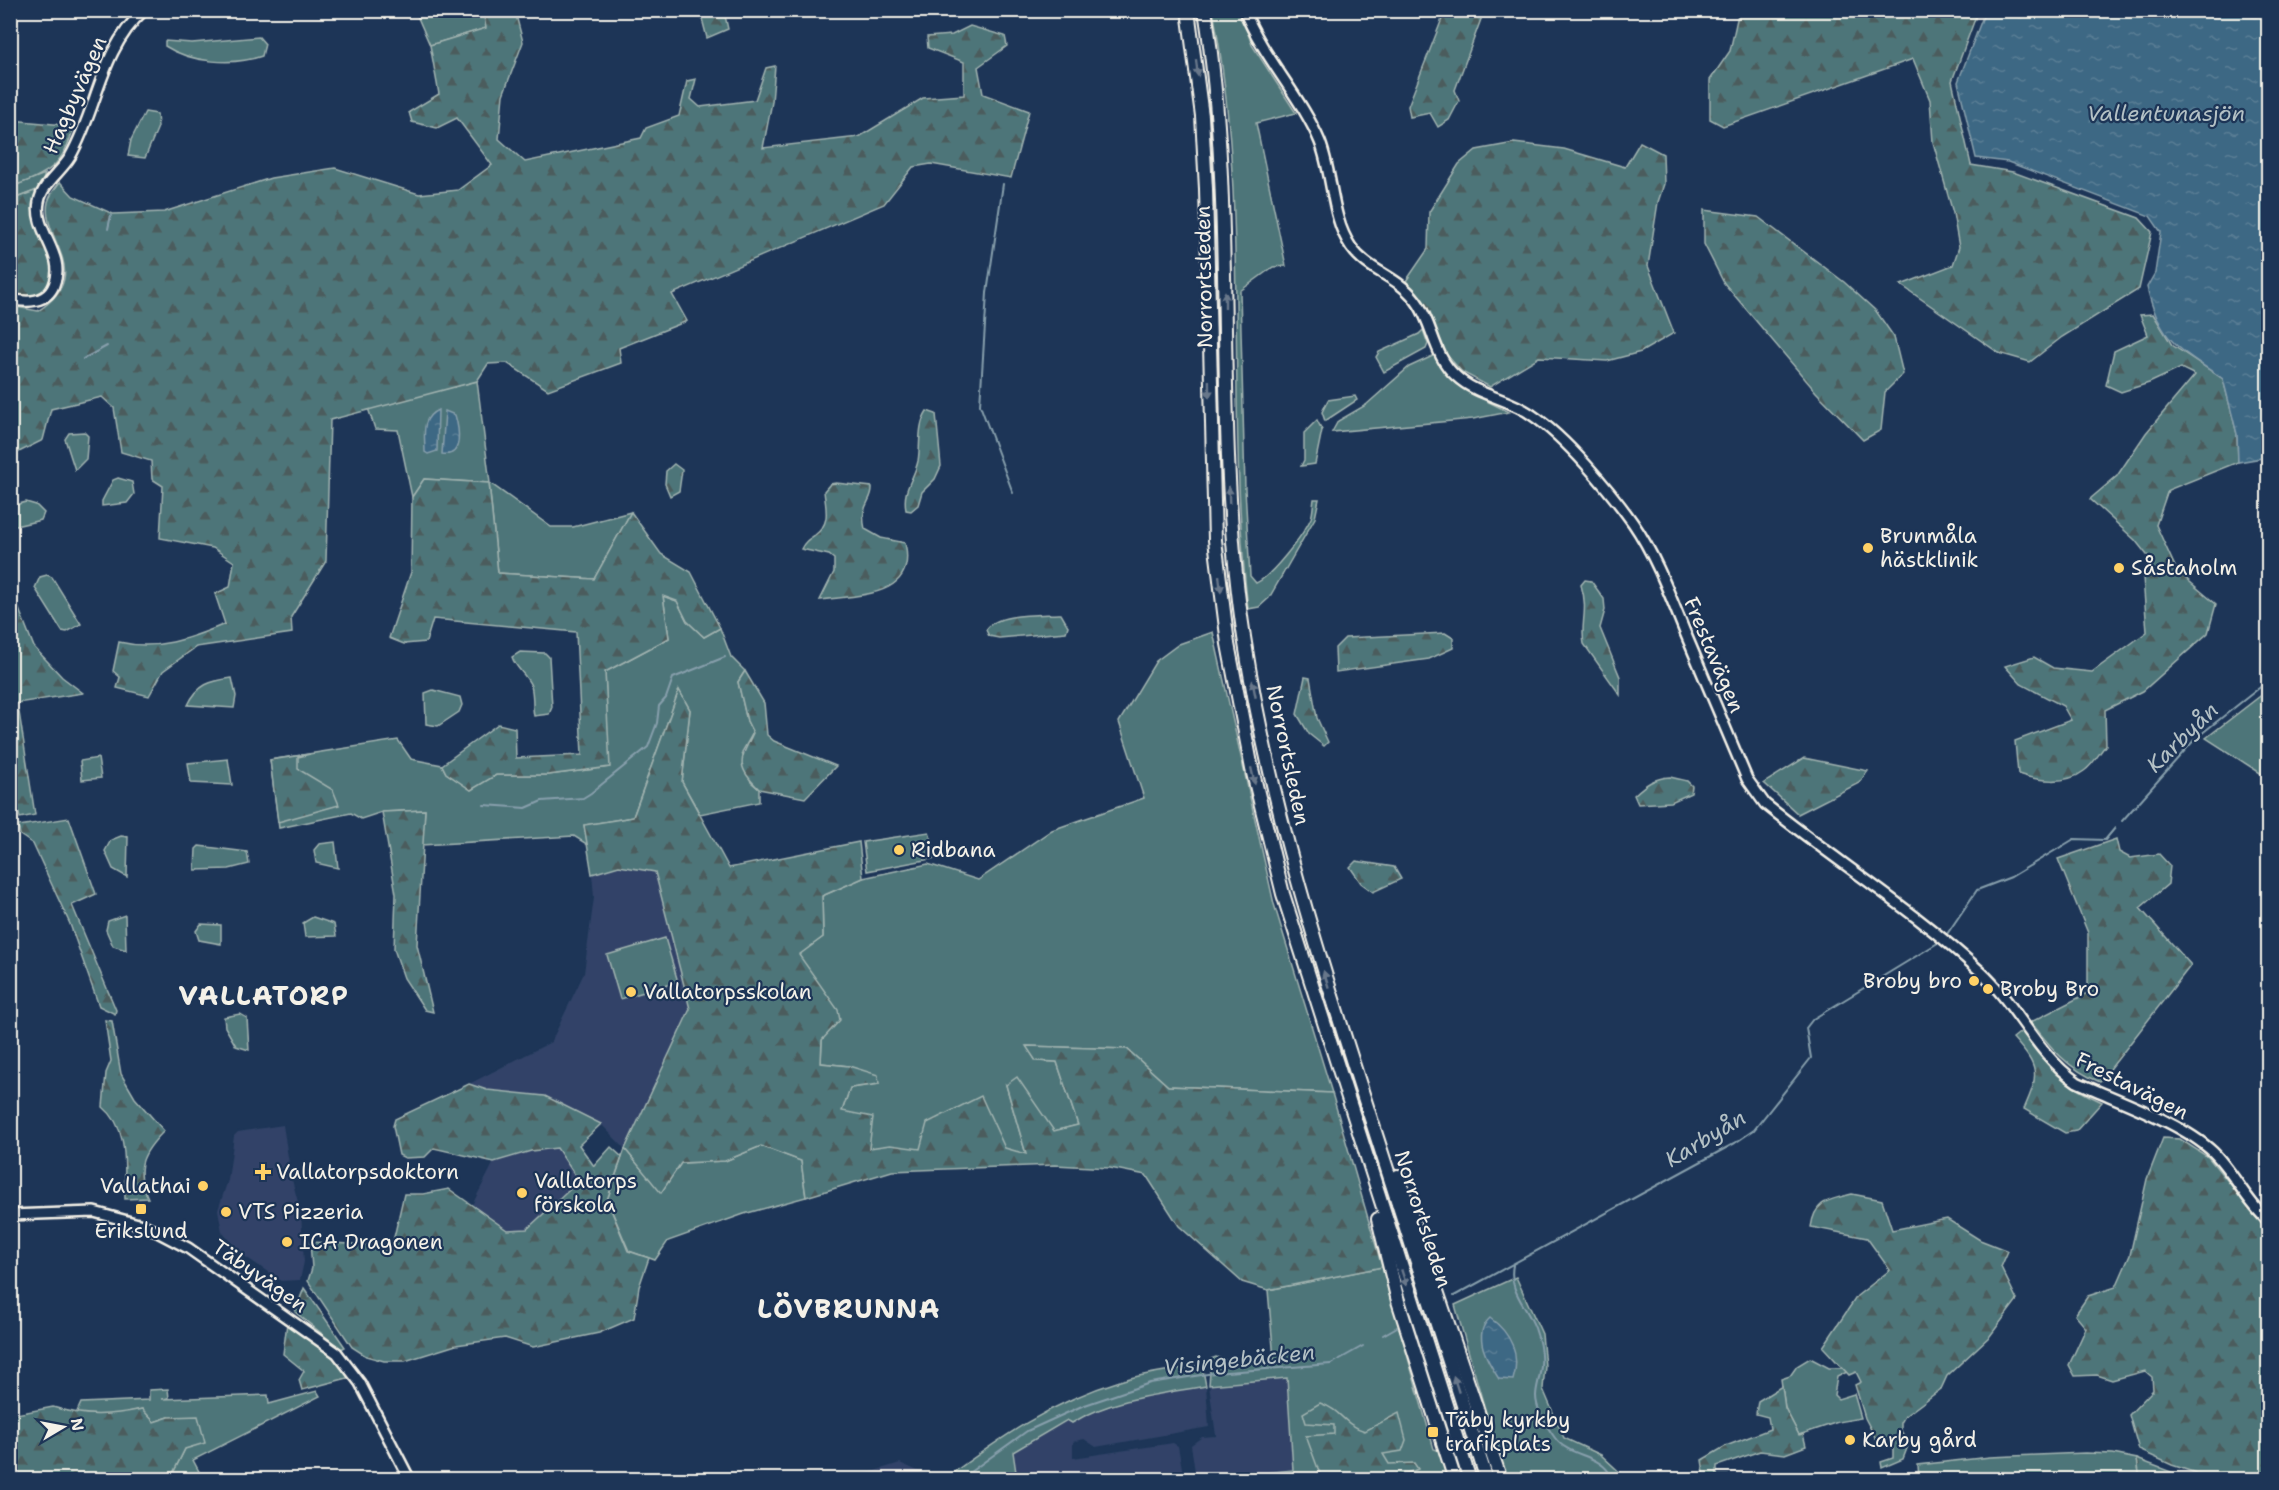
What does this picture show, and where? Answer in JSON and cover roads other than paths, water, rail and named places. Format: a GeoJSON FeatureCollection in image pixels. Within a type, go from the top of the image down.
{"type":"FeatureCollection","features":[{"type":"Feature","properties":{"kind":"highway","name":"Norrortsleden"},"geometry":{"type":"LineString","coordinates":[[1188,10],[1202,116],[1206,189],[1211,459],[1220,592],[1252,769],[1282,894],[1470,1479]]}},
{"type":"Feature","properties":{"kind":"highway","name":"Norrortsleden"},"geometry":{"type":"LineString","coordinates":[[1205,10],[1217,101],[1223,186],[1225,377],[1230,508],[1243,629],[1283,829],[1344,1035],[1487,1479]]}},
{"type":"Feature","properties":{"kind":"highway"},"geometry":{"type":"LineString","coordinates":[[1344,1035],[1374,1110],[1501,1479]]}},
{"type":"Feature","properties":{"kind":"highway"},"geometry":{"type":"LineString","coordinates":[[1328,1042],[1340,1096],[1376,1211],[1398,1301],[1455,1479]]}},
{"type":"Feature","properties":{"kind":"main road","name":"Hagbyvägen"},"geometry":{"type":"LineString","coordinates":[[10,299],[34,301],[46,296],[54,287],[58,274],[56,258],[39,219],[39,201],[46,186],[70,156],[115,45],[130,24],[144,10]]}},
{"type":"Feature","properties":{"kind":"main road","name":"Frestavägen"},"geometry":{"type":"LineString","coordinates":[[1244,10],[1262,51],[1320,144],[1342,226],[1350,246],[1362,260],[1398,280],[1409,290],[1420,307],[1445,364],[1456,376],[1469,386],[1532,414],[1576,455],[1641,535],[1658,566],[1747,779],[1756,793],[1782,817],[1941,935],[2003,994],[2062,1071],[2077,1082],[2200,1141],[2218,1157],[2258,1212],[2268,1221]]}},
{"type":"Feature","properties":{"kind":"main road","name":"Täbyvägen"},"geometry":{"type":"LineString","coordinates":[[10,1215],[94,1212],[146,1226],[188,1248],[337,1353],[363,1388],[410,1479]]}},
{"type":"Feature","properties":{"kind":"water","name":"Vallentunasjön"},"geometry":{"type":"Polygon","coordinates":[[[1985,11],[2268,11],[2268,457],[2238,462],[2237,434],[2223,379],[2183,351],[2165,333],[2158,321],[2147,287],[2155,273],[2161,232],[2150,216],[2008,162],[1976,158],[1958,82],[1985,11]]]}},
{"type":"Feature","properties":{"kind":"water"},"geometry":{"type":"Polygon","coordinates":[[[438,410],[437,451],[428,454],[425,452],[426,423],[432,413],[438,410]]]}},
{"type":"Feature","properties":{"kind":"water"},"geometry":{"type":"Polygon","coordinates":[[[445,411],[455,415],[458,427],[457,447],[449,454],[442,454],[445,411]]]}},
{"type":"Feature","properties":{"kind":"water"},"geometry":{"type":"Polygon","coordinates":[[[1490,1318],[1504,1330],[1515,1353],[1513,1380],[1499,1379],[1483,1349],[1482,1332],[1490,1318]]]}},
{"type":"Feature","properties":{"kind":"waterway"},"geometry":{"type":"LineString","coordinates":[[1003,184],[987,293],[980,405],[1013,493]]}},
{"type":"Feature","properties":{"kind":"waterway"},"geometry":{"type":"LineString","coordinates":[[108,229],[111,215]]}},
{"type":"Feature","properties":{"kind":"waterway"},"geometry":{"type":"LineString","coordinates":[[83,359],[107,346]]}},
{"type":"Feature","properties":{"kind":"waterway"},"geometry":{"type":"LineString","coordinates":[[484,805],[526,808],[542,801],[583,798],[648,747],[657,723],[659,706],[666,698],[673,678],[725,657]]}},
{"type":"Feature","properties":{"kind":"waterway","name":"Karbyån"},"geometry":{"type":"LineString","coordinates":[[2122,821],[2196,738],[2268,681]]}},
{"type":"Feature","properties":{"kind":"waterway","name":"Karbyån"},"geometry":{"type":"LineString","coordinates":[[1945,937],[1977,890],[2011,877],[2074,839],[2105,840],[2115,828]]}},
{"type":"Feature","properties":{"kind":"waterway","name":"Karbyån"},"geometry":{"type":"LineString","coordinates":[[1454,1296],[1735,1143],[1754,1130],[1811,1058],[1806,1028],[1813,1019],[1941,941]]}},
{"type":"Feature","properties":{"kind":"waterway"},"geometry":{"type":"LineString","coordinates":[[1513,1265],[1515,1290],[1535,1328],[1540,1345],[1541,1368],[1536,1390],[1536,1401],[1540,1413],[1561,1444],[1603,1465],[1608,1471]]}},
{"type":"Feature","properties":{"kind":"waterway","name":"Visingebäcken"},"geometry":{"type":"LineString","coordinates":[[1383,1335],[1397,1327]]}},
{"type":"Feature","properties":{"kind":"waterway","name":"Visingebäcken"},"geometry":{"type":"LineString","coordinates":[[959,1480],[1027,1431],[1082,1406],[1150,1383],[1214,1373],[1331,1364],[1363,1346]]}},
{"type":"Feature","properties":{"kind":"place","name":"Brunmåla hästklinik"},"geometry":{"type":"Point","coordinates":[1868,548]}},
{"type":"Feature","properties":{"kind":"place","name":"Såstaholm"},"geometry":{"type":"Point","coordinates":[2119,568]}},
{"type":"Feature","properties":{"kind":"place","name":"Ridbana"},"geometry":{"type":"Point","coordinates":[899,850]}},
{"type":"Feature","properties":{"kind":"place","name":"Broby bro"},"geometry":{"type":"Point","coordinates":[1974,981]}},
{"type":"Feature","properties":{"kind":"place","name":"Broby Bro"},"geometry":{"type":"Point","coordinates":[1988,989]}},
{"type":"Feature","properties":{"kind":"place","name":"Vallatorpsskolan"},"geometry":{"type":"Point","coordinates":[631,992]}},
{"type":"Feature","properties":{"kind":"place","name":"Vallatorpsdoktorn"},"geometry":{"type":"Point","coordinates":[263,1172]}},
{"type":"Feature","properties":{"kind":"place","name":"Vallathai"},"geometry":{"type":"Point","coordinates":[203,1186]}},
{"type":"Feature","properties":{"kind":"place","name":"Vallatorps förskola"},"geometry":{"type":"Point","coordinates":[522,1193]}},
{"type":"Feature","properties":{"kind":"place","name":"Erikslund"},"geometry":{"type":"Point","coordinates":[141,1209]}},
{"type":"Feature","properties":{"kind":"place","name":"VTS Pizzeria"},"geometry":{"type":"Point","coordinates":[226,1212]}},
{"type":"Feature","properties":{"kind":"place","name":"ICA Dragonen"},"geometry":{"type":"Point","coordinates":[287,1242]}},
{"type":"Feature","properties":{"kind":"place","name":"Täby kyrkby trafikplats"},"geometry":{"type":"Point","coordinates":[1433,1432]}},
{"type":"Feature","properties":{"kind":"place","name":"Karby gård"},"geometry":{"type":"Point","coordinates":[1850,1440]}},
{"type":"Feature","properties":{"kind":"district","name":"VALLATORP"},"geometry":{"type":"Point","coordinates":[264,996]}},
{"type":"Feature","properties":{"kind":"district","name":"LÖVBRUNNA"},"geometry":{"type":"Point","coordinates":[849,1309]}}]}
